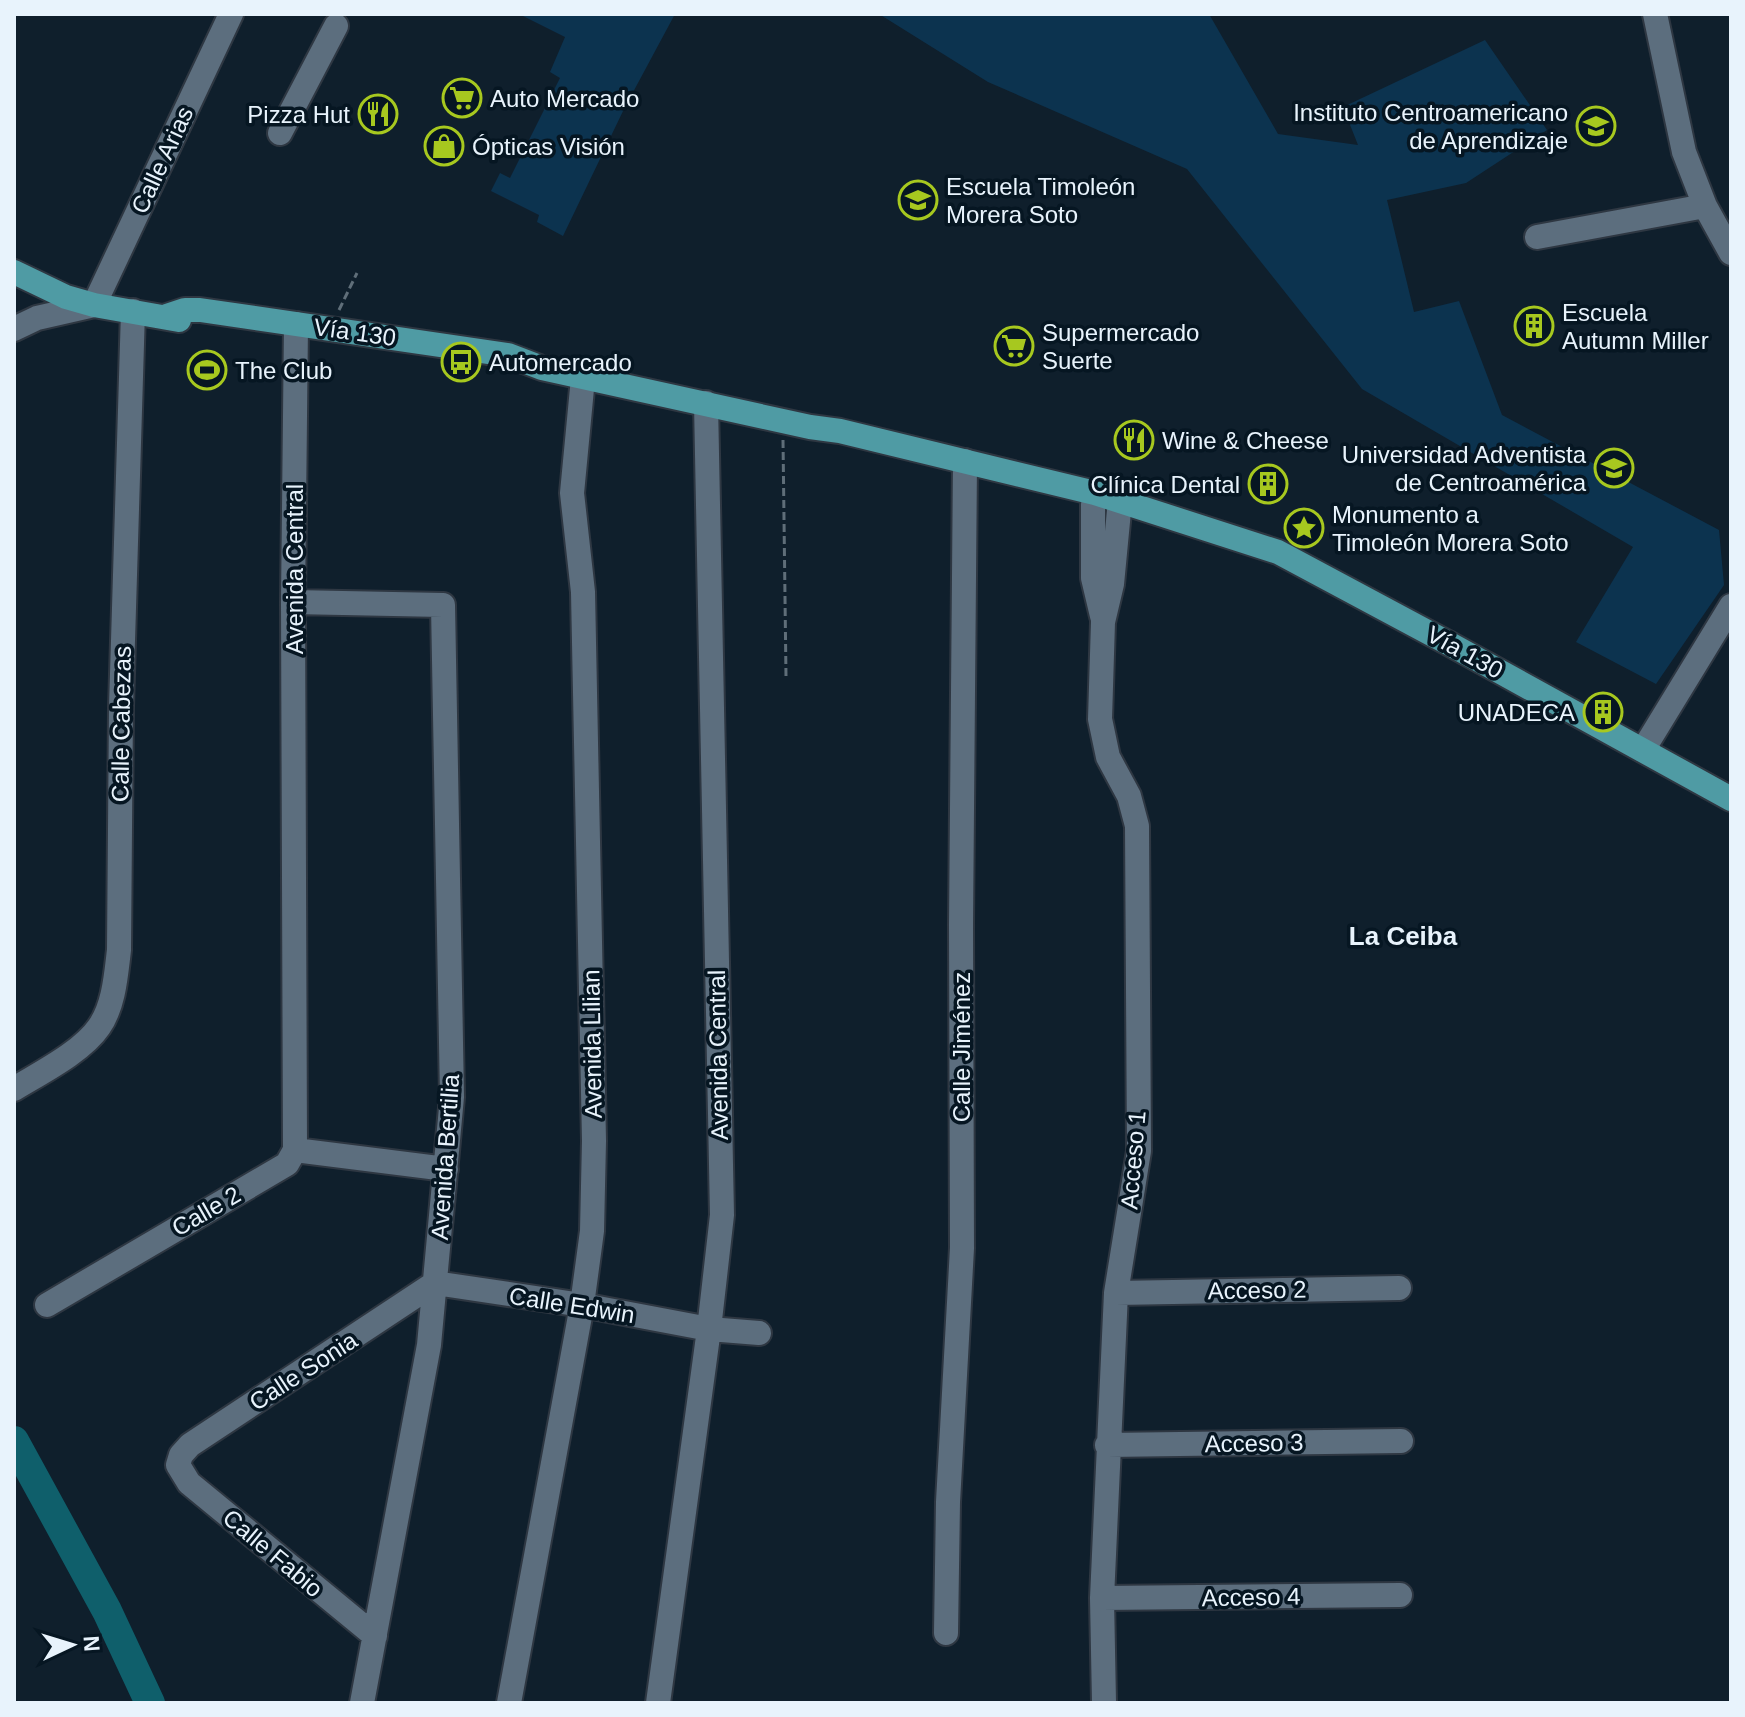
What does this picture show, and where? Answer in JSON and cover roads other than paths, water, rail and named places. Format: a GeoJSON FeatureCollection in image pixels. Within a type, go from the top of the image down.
{"type":"FeatureCollection","features":[{"type":"Feature","properties":{"kind":"main road","name":"Vía 130"},"geometry":{"type":"LineString","coordinates":[[14,272],[66,297],[94,305],[167,316],[196,325],[296,331],[490,366],[542,368],[784,420],[810,427],[839,445],[1095,493],[1278,552],[1731,799]]}},
{"type":"Feature","properties":{"kind":"main road","name":"Vía 130"},"geometry":{"type":"LineString","coordinates":[[964,467],[1137,517],[1189,525]]}},
{"type":"Feature","properties":{"kind":"street","name":"Calle Arias"},"geometry":{"type":"LineString","coordinates":[[94,305],[231,14]]}},
{"type":"Feature","properties":{"kind":"street"},"geometry":{"type":"LineString","coordinates":[[1655,14],[1684,152],[1705,206],[1731,253]]}},
{"type":"Feature","properties":{"kind":"street"},"geometry":{"type":"LineString","coordinates":[[280,133],[336,26]]}},
{"type":"Feature","properties":{"kind":"street"},"geometry":{"type":"LineString","coordinates":[[1537,237],[1705,206]]}},
{"type":"Feature","properties":{"kind":"street"},"geometry":{"type":"LineString","coordinates":[[14,329],[37,318],[94,305]]}},
{"type":"Feature","properties":{"kind":"street","name":"Calle Cabezas"},"geometry":{"type":"LineString","coordinates":[[14,1089],[84,1043],[99,1027],[109,1008],[115,982],[119,950],[120,754],[133,311]]}},
{"type":"Feature","properties":{"kind":"street","name":"Avenida Central"},"geometry":{"type":"LineString","coordinates":[[295,1150],[293,602],[296,331]]}},
{"type":"Feature","properties":{"kind":"street","name":"Avenida Lilian"},"geometry":{"type":"LineString","coordinates":[[509,1703],[582,1305],[592,1231],[594,1141],[583,592],[572,493],[583,378]]}},
{"type":"Feature","properties":{"kind":"street","name":"Avenida Central"},"geometry":{"type":"LineString","coordinates":[[658,1703],[722,1215],[706,403]]}},
{"type":"Feature","properties":{"kind":"street","name":"Calle Jiménez"},"geometry":{"type":"LineString","coordinates":[[946,1633],[948,1502],[962,1248],[964,467]]}},
{"type":"Feature","properties":{"kind":"street","name":"Acceso 1"},"geometry":{"type":"LineString","coordinates":[[1093,505],[1093,578],[1103,622]]}},
{"type":"Feature","properties":{"kind":"street","name":"Acceso 1"},"geometry":{"type":"LineString","coordinates":[[1104,1703],[1102,1598],[1116,1293],[1139,1151],[1137,826],[1129,796],[1108,757],[1100,719],[1103,622],[1112,584],[1119,511]]}},
{"type":"Feature","properties":{"kind":"street","name":"Avenida Bertilia"},"geometry":{"type":"LineString","coordinates":[[293,602],[443,605],[452,1097],[429,1345],[362,1703]]}},
{"type":"Feature","properties":{"kind":"street"},"geometry":{"type":"LineString","coordinates":[[1648,752],[1731,606]]}},
{"type":"Feature","properties":{"kind":"street"},"geometry":{"type":"LineString","coordinates":[[1648,752],[1730,640]]}},
{"type":"Feature","properties":{"kind":"street"},"geometry":{"type":"LineString","coordinates":[[295,1150],[446,1169]]}},
{"type":"Feature","properties":{"kind":"street","name":"Calle 2"},"geometry":{"type":"LineString","coordinates":[[47,1305],[287,1164],[295,1150]]}},
{"type":"Feature","properties":{"kind":"street","name":"Calle Edwin"},"geometry":{"type":"LineString","coordinates":[[435,1283],[582,1305],[709,1329],[759,1333]]}},
{"type":"Feature","properties":{"kind":"street","name":"Calle Sonia"},"geometry":{"type":"LineString","coordinates":[[178,1465],[181,1455],[190,1445],[435,1283]]}},
{"type":"Feature","properties":{"kind":"street","name":"Acceso 2"},"geometry":{"type":"LineString","coordinates":[[1116,1293],[1399,1288]]}},
{"type":"Feature","properties":{"kind":"street","name":"Acceso 3"},"geometry":{"type":"LineString","coordinates":[[1107,1445],[1401,1441]]}},
{"type":"Feature","properties":{"kind":"street","name":"Calle Fabio"},"geometry":{"type":"LineString","coordinates":[[178,1465],[189,1483],[375,1636]]}},
{"type":"Feature","properties":{"kind":"street","name":"Acceso 4"},"geometry":{"type":"LineString","coordinates":[[1102,1598],[1400,1595]]}},
{"type":"Feature","properties":{"kind":"waterway"},"geometry":{"type":"LineString","coordinates":[[14,1441],[107,1611],[150,1703]]}},
{"type":"Feature","properties":{"kind":"place","name":"Auto Mercado"},"geometry":{"type":"Point","coordinates":[462,98]}},
{"type":"Feature","properties":{"kind":"place","name":"Pizza Hut"},"geometry":{"type":"Point","coordinates":[378,114]}},
{"type":"Feature","properties":{"kind":"place","name":"Instituto Centroamericano de Aprendizaje"},"geometry":{"type":"Point","coordinates":[1596,126]}},
{"type":"Feature","properties":{"kind":"place","name":"Ópticas Visión"},"geometry":{"type":"Point","coordinates":[444,146]}},
{"type":"Feature","properties":{"kind":"place","name":"Escuela Timoleón Morera Soto"},"geometry":{"type":"Point","coordinates":[918,200]}},
{"type":"Feature","properties":{"kind":"place","name":"Escuela Autumn Miller"},"geometry":{"type":"Point","coordinates":[1534,326]}},
{"type":"Feature","properties":{"kind":"place","name":"Supermercado Suerte"},"geometry":{"type":"Point","coordinates":[1014,346]}},
{"type":"Feature","properties":{"kind":"place","name":"Automercado"},"geometry":{"type":"Point","coordinates":[461,362]}},
{"type":"Feature","properties":{"kind":"place","name":"The Club"},"geometry":{"type":"Point","coordinates":[207,370]}},
{"type":"Feature","properties":{"kind":"place","name":"Wine & Cheese"},"geometry":{"type":"Point","coordinates":[1134,440]}},
{"type":"Feature","properties":{"kind":"place","name":"Universidad Adventista de Centroamérica"},"geometry":{"type":"Point","coordinates":[1614,468]}},
{"type":"Feature","properties":{"kind":"place","name":"Clínica Dental"},"geometry":{"type":"Point","coordinates":[1268,484]}},
{"type":"Feature","properties":{"kind":"place","name":"Monumento a Timoleón Morera Soto"},"geometry":{"type":"Point","coordinates":[1304,528]}},
{"type":"Feature","properties":{"kind":"place","name":"UNADECA"},"geometry":{"type":"Point","coordinates":[1603,712]}},
{"type":"Feature","properties":{"kind":"district","name":"La Ceiba"},"geometry":{"type":"Point","coordinates":[1403,936]}}]}
